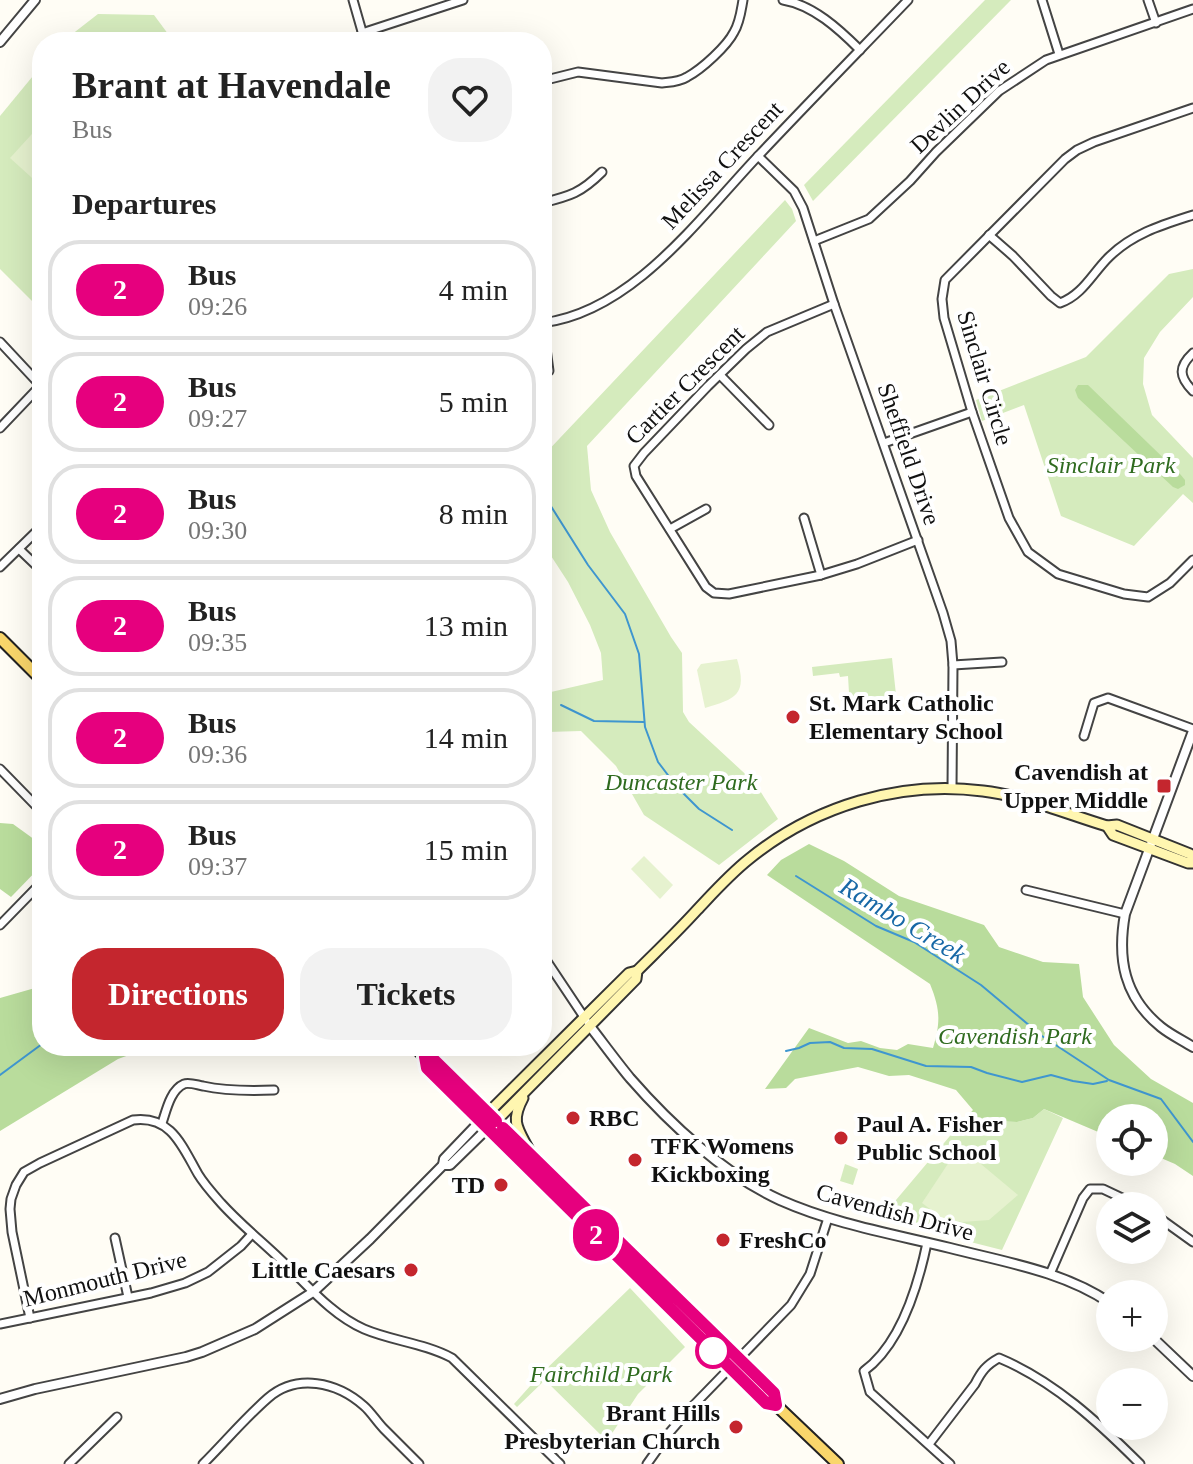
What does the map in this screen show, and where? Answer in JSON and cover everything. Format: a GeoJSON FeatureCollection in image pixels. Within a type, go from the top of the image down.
{"type":"FeatureCollection","features":[{"type":"Feature","properties":{"kind":"main road"},"geometry":{"type":"LineString","coordinates":[[0,638],[32,670]]}},
{"type":"Feature","properties":{"kind":"main road"},"geometry":{"type":"LineString","coordinates":[[488,1121],[527,1091],[629,973],[637,971],[728,877],[767,845],[821,815],[885,794],[919,789],[986,791],[1107,826],[1117,825],[1151,844],[1190,854],[1193,861]]}},
{"type":"Feature","properties":{"kind":"main road"},"geometry":{"type":"LineString","coordinates":[[488,1121],[587,1021]]}},
{"type":"Feature","properties":{"kind":"main road"},"geometry":{"type":"LineString","coordinates":[[424,1056],[427,1068],[532,1156],[740,1359],[774,1393],[776,1405]]}},
{"type":"Feature","properties":{"kind":"main road"},"geometry":{"type":"LineString","coordinates":[[527,1091],[518,1108],[516,1125],[532,1156]]}},
{"type":"Feature","properties":{"kind":"main road"},"geometry":{"type":"LineString","coordinates":[[488,1121],[730,1368],[766,1403],[776,1405],[838,1464]]}},
{"type":"Feature","properties":{"kind":"street"},"geometry":{"type":"LineString","coordinates":[[0,42],[35,0]]}},
{"type":"Feature","properties":{"kind":"street"},"geometry":{"type":"LineString","coordinates":[[353,0],[362,32]]}},
{"type":"Feature","properties":{"kind":"street"},"geometry":{"type":"LineString","coordinates":[[365,32],[460,0]]}},
{"type":"Feature","properties":{"kind":"street"},"geometry":{"type":"LineString","coordinates":[[552,78],[578,72],[662,83],[688,77],[729,41],[740,18],[743,0]]}},
{"type":"Feature","properties":{"kind":"street"},"geometry":{"type":"LineString","coordinates":[[783,0],[804,3],[860,50]]}},
{"type":"Feature","properties":{"kind":"street","name":"Melissa Crescent"},"geometry":{"type":"LineString","coordinates":[[552,321],[560,321],[595,307],[641,277],[662,259],[908,0]]}},
{"type":"Feature","properties":{"kind":"street"},"geometry":{"type":"LineString","coordinates":[[1042,0],[1059,54]]}},
{"type":"Feature","properties":{"kind":"street"},"geometry":{"type":"LineString","coordinates":[[1148,0],[1156,23]]}},
{"type":"Feature","properties":{"kind":"street","name":"Devlin Drive"},"geometry":{"type":"LineString","coordinates":[[814,241],[869,219],[999,91],[1046,60],[1193,9]]}},
{"type":"Feature","properties":{"kind":"street","name":"Sinclair Circle"},"geometry":{"type":"LineString","coordinates":[[1193,108],[1094,142],[1065,159],[945,280],[942,299],[948,333],[972,412],[1009,518],[1028,552],[1058,574],[1124,594],[1148,597],[1170,583],[1193,560]]}},
{"type":"Feature","properties":{"kind":"street","name":"Sheffield Drive"},"geometry":{"type":"LineString","coordinates":[[758,156],[794,191],[803,208],[951,641],[952,788]]}},
{"type":"Feature","properties":{"kind":"street"},"geometry":{"type":"LineString","coordinates":[[552,201],[585,189],[602,172]]}},
{"type":"Feature","properties":{"kind":"street"},"geometry":{"type":"LineString","coordinates":[[989,235],[1060,303],[1070,300],[1108,257],[1131,239],[1149,229],[1193,215]]}},
{"type":"Feature","properties":{"kind":"street","name":"Cartier Crescent"},"geometry":{"type":"LineString","coordinates":[[834,304],[767,332],[746,349],[644,453],[634,466],[636,476],[706,587],[714,593],[729,594],[821,575],[918,540]]}},
{"type":"Feature","properties":{"kind":"street"},"geometry":{"type":"LineString","coordinates":[[0,342],[32,376]]}},
{"type":"Feature","properties":{"kind":"street"},"geometry":{"type":"LineString","coordinates":[[1193,353],[1182,370],[1182,378],[1193,391]]}},
{"type":"Feature","properties":{"kind":"street"},"geometry":{"type":"LineString","coordinates":[[720,375],[769,425]]}},
{"type":"Feature","properties":{"kind":"street"},"geometry":{"type":"LineString","coordinates":[[0,428],[32,396]]}},
{"type":"Feature","properties":{"kind":"street"},"geometry":{"type":"LineString","coordinates":[[884,443],[972,412]]}},
{"type":"Feature","properties":{"kind":"street"},"geometry":{"type":"LineString","coordinates":[[670,529],[706,509]]}},
{"type":"Feature","properties":{"kind":"street"},"geometry":{"type":"LineString","coordinates":[[804,518],[821,575]]}},
{"type":"Feature","properties":{"kind":"street"},"geometry":{"type":"LineString","coordinates":[[0,567],[32,536]]}},
{"type":"Feature","properties":{"kind":"street"},"geometry":{"type":"LineString","coordinates":[[19,549],[32,561]]}},
{"type":"Feature","properties":{"kind":"street"},"geometry":{"type":"LineString","coordinates":[[953,665],[1002,662]]}},
{"type":"Feature","properties":{"kind":"street"},"geometry":{"type":"LineString","coordinates":[[1084,736],[1094,703],[1108,698],[1193,730],[1125,914],[1121,938],[1124,970],[1134,995],[1152,1019],[1193,1047]]}},
{"type":"Feature","properties":{"kind":"street"},"geometry":{"type":"LineString","coordinates":[[0,769],[32,802]]}},
{"type":"Feature","properties":{"kind":"street"},"geometry":{"type":"LineString","coordinates":[[1026,890],[1125,914]]}},
{"type":"Feature","properties":{"kind":"street"},"geometry":{"type":"LineString","coordinates":[[0,925],[32,893]]}},
{"type":"Feature","properties":{"kind":"street"},"geometry":{"type":"LineString","coordinates":[[552,969],[587,1021]]}},
{"type":"Feature","properties":{"kind":"street","name":"Cavendish Drive"},"geometry":{"type":"LineString","coordinates":[[587,1021],[630,1078],[711,1157],[747,1182],[777,1198],[828,1218],[1050,1274],[1096,1293]]}},
{"type":"Feature","properties":{"kind":"street"},"geometry":{"type":"LineString","coordinates":[[162,1123],[170,1101],[184,1084],[225,1090],[274,1090]]}},
{"type":"Feature","properties":{"kind":"street"},"geometry":{"type":"LineString","coordinates":[[30,1318],[10,1209],[11,1199],[24,1172],[133,1120],[145,1118],[162,1123],[172,1131],[215,1196],[335,1311],[363,1329],[435,1349],[452,1358],[560,1464]]}},
{"type":"Feature","properties":{"kind":"street"},"geometry":{"type":"LineString","coordinates":[[0,1399],[202,1352],[255,1329],[313,1292],[443,1165],[444,1159],[488,1121]]}},
{"type":"Feature","properties":{"kind":"street"},"geometry":{"type":"LineString","coordinates":[[1050,1274],[1083,1198],[1090,1189],[1109,1192]]}},
{"type":"Feature","properties":{"kind":"street"},"geometry":{"type":"LineString","coordinates":[[0,1210],[10,1209]]}},
{"type":"Feature","properties":{"kind":"street"},"geometry":{"type":"LineString","coordinates":[[647,1464],[669,1433],[791,1305],[816,1259],[828,1218]]}},
{"type":"Feature","properties":{"kind":"street"},"geometry":{"type":"LineString","coordinates":[[1168,1224],[1193,1242]]}},
{"type":"Feature","properties":{"kind":"street","name":"Monmouth Drive"},"geometry":{"type":"LineString","coordinates":[[0,1324],[115,1301],[185,1283],[208,1272],[252,1234]]}},
{"type":"Feature","properties":{"kind":"street"},"geometry":{"type":"LineString","coordinates":[[115,1238],[128,1297]]}},
{"type":"Feature","properties":{"kind":"street"},"geometry":{"type":"LineString","coordinates":[[927,1243],[907,1311],[879,1358],[864,1371],[870,1392],[950,1464]]}},
{"type":"Feature","properties":{"kind":"street"},"geometry":{"type":"LineString","coordinates":[[1168,1352],[1193,1376]]}},
{"type":"Feature","properties":{"kind":"street"},"geometry":{"type":"LineString","coordinates":[[929,1444],[968,1394],[980,1373],[999,1358],[1065,1395],[1140,1464]]}},
{"type":"Feature","properties":{"kind":"street"},"geometry":{"type":"LineString","coordinates":[[203,1464],[270,1396],[300,1383],[336,1388],[365,1407],[419,1464]]}},
{"type":"Feature","properties":{"kind":"street"},"geometry":{"type":"LineString","coordinates":[[69,1464],[117,1417]]}},
{"type":"Feature","properties":{"kind":"green space"},"geometry":{"type":"Polygon","coordinates":[[[985,0],[1011,0],[813,201],[804,185],[985,0]]]}},
{"type":"Feature","properties":{"kind":"green space"},"geometry":{"type":"Polygon","coordinates":[[[98,14],[154,15],[167,32],[75,32],[98,14]]]}},
{"type":"Feature","properties":{"kind":"green space"},"geometry":{"type":"Polygon","coordinates":[[[32,77],[32,301],[0,269],[0,116],[32,77]]]}},
{"type":"Feature","properties":{"kind":"green space"},"geometry":{"type":"Polygon","coordinates":[[[32,134],[32,178],[10,158],[32,134]]]}},
{"type":"Feature","properties":{"kind":"green space","name":"Duncaster Park"},"geometry":{"type":"Polygon","coordinates":[[[785,200],[796,221],[587,446],[591,490],[610,532],[682,653],[683,712],[689,722],[755,783],[778,819],[719,865],[644,815],[616,766],[581,731],[552,732],[552,692],[603,680],[601,653],[590,625],[552,557],[552,446],[785,200]]]}},
{"type":"Feature","properties":{"kind":"green space","name":"Sinclair Park"},"geometry":{"type":"Polygon","coordinates":[[[1193,269],[1193,297],[1160,332],[1144,358],[1143,384],[1152,415],[1193,458],[1193,503],[1183,494],[1134,546],[1061,516],[1024,405],[982,421],[976,400],[1086,357],[1169,274],[1193,269]]]}},
{"type":"Feature","properties":{"kind":"green space"},"geometry":{"type":"Polygon","coordinates":[[[1078,385],[1088,385],[1180,474],[1185,485],[1178,489],[1173,487],[1078,398],[1075,390],[1078,385]]]}},
{"type":"Feature","properties":{"kind":"green space"},"geometry":{"type":"Polygon","coordinates":[[[892,658],[898,713],[880,715],[878,700],[841,704],[841,698],[849,693],[848,676],[840,677],[839,673],[813,676],[812,667],[892,658]]]}},
{"type":"Feature","properties":{"kind":"green space"},"geometry":{"type":"Polygon","coordinates":[[[737,659],[740,688],[724,702],[705,708],[697,670],[701,664],[737,659]]]}},
{"type":"Feature","properties":{"kind":"green space"},"geometry":{"type":"Polygon","coordinates":[[[0,823],[13,824],[32,838],[32,875],[11,897],[0,889],[0,823]]]}},
{"type":"Feature","properties":{"kind":"green space","name":"Cavendish Park"},"geometry":{"type":"Polygon","coordinates":[[[809,844],[844,861],[899,896],[984,925],[999,947],[1043,962],[1079,964],[1083,997],[1114,1045],[1151,1079],[1193,1103],[1193,1176],[1168,1161],[1168,1104],[1096,1104],[1096,1131],[1044,1109],[1033,1118],[1017,1122],[996,1121],[973,1127],[960,1124],[973,1110],[956,1090],[909,1075],[889,1076],[858,1067],[795,1079],[786,1088],[765,1089],[809,1028],[848,1043],[861,1041],[897,1050],[908,1044],[933,1048],[937,1030],[936,1001],[930,984],[767,875],[781,860],[809,844]]]}},
{"type":"Feature","properties":{"kind":"green space"},"geometry":{"type":"Polygon","coordinates":[[[644,856],[673,885],[660,899],[631,869],[644,856]]]}},
{"type":"Feature","properties":{"kind":"green space"},"geometry":{"type":"Polygon","coordinates":[[[32,989],[32,1056],[126,1056],[0,1131],[0,998],[32,989]]]}},
{"type":"Feature","properties":{"kind":"green space"},"geometry":{"type":"Polygon","coordinates":[[[1044,1109],[1063,1118],[1002,1250],[880,1219],[960,1124],[973,1127],[996,1121],[1017,1122],[1033,1118],[1044,1109]]]}},
{"type":"Feature","properties":{"kind":"green space"},"geometry":{"type":"Polygon","coordinates":[[[963,1149],[1018,1195],[989,1220],[962,1222],[942,1218],[922,1203],[957,1150],[963,1149]]]}},
{"type":"Feature","properties":{"kind":"green space"},"geometry":{"type":"Polygon","coordinates":[[[845,1164],[858,1169],[853,1185],[840,1181],[845,1164]]]}},
{"type":"Feature","properties":{"kind":"green space","name":"Fairchild Park"},"geometry":{"type":"Polygon","coordinates":[[[630,1288],[685,1347],[638,1394],[607,1441],[545,1380],[517,1407],[514,1404],[540,1375],[630,1288]]]}},
{"type":"Feature","properties":{"kind":"waterway","name":"Rambo Creek"},"geometry":{"type":"LineString","coordinates":[[552,508],[588,565],[625,614],[639,654],[645,727],[658,762],[699,809],[732,830]]}},
{"type":"Feature","properties":{"kind":"waterway"},"geometry":{"type":"LineString","coordinates":[[561,705],[594,721],[644,722]]}},
{"type":"Feature","properties":{"kind":"waterway","name":"Rambo Creek"},"geometry":{"type":"LineString","coordinates":[[796,876],[876,926],[914,942],[981,985],[1042,1036],[1109,1080],[1161,1099],[1193,1142]]}},
{"type":"Feature","properties":{"kind":"waterway"},"geometry":{"type":"LineString","coordinates":[[786,1051],[810,1043],[830,1042],[844,1048],[872,1049],[926,1066],[971,1067],[1022,1082],[1051,1075],[1093,1084],[1107,1081]]}},
{"type":"Feature","properties":{"kind":"waterway","name":"Rambo Creek"},"geometry":{"type":"LineString","coordinates":[[0,1075],[32,1051]]}},
{"type":"Feature","properties":{"kind":"bus line","name":"2"},"geometry":{"type":"LineString","coordinates":[[496,1121],[434,1060],[425,1057],[427,1068],[537,1179],[766,1403],[776,1405],[774,1393],[503,1128]]}},
{"type":"Feature","properties":{"kind":"place","name":"St. Mark Catholic Elementary School"},"geometry":{"type":"Point","coordinates":[793,717]}},
{"type":"Feature","properties":{"kind":"place","name":"Cavendish at Upper Middle"},"geometry":{"type":"Point","coordinates":[1164,786]}},
{"type":"Feature","properties":{"kind":"place","name":"RBC"},"geometry":{"type":"Point","coordinates":[573,1118]}},
{"type":"Feature","properties":{"kind":"place","name":"Paul A. Fisher Public School"},"geometry":{"type":"Point","coordinates":[841,1138]}},
{"type":"Feature","properties":{"kind":"place","name":"TFK Womens Kickboxing"},"geometry":{"type":"Point","coordinates":[635,1160]}},
{"type":"Feature","properties":{"kind":"place","name":"TD"},"geometry":{"type":"Point","coordinates":[501,1185]}},
{"type":"Feature","properties":{"kind":"place","name":"FreshCo"},"geometry":{"type":"Point","coordinates":[723,1240]}},
{"type":"Feature","properties":{"kind":"place","name":"Little Caesars"},"geometry":{"type":"Point","coordinates":[411,1270]}},
{"type":"Feature","properties":{"kind":"place","name":"Brant Hills Presbyterian Church"},"geometry":{"type":"Point","coordinates":[736,1427]}}]}
